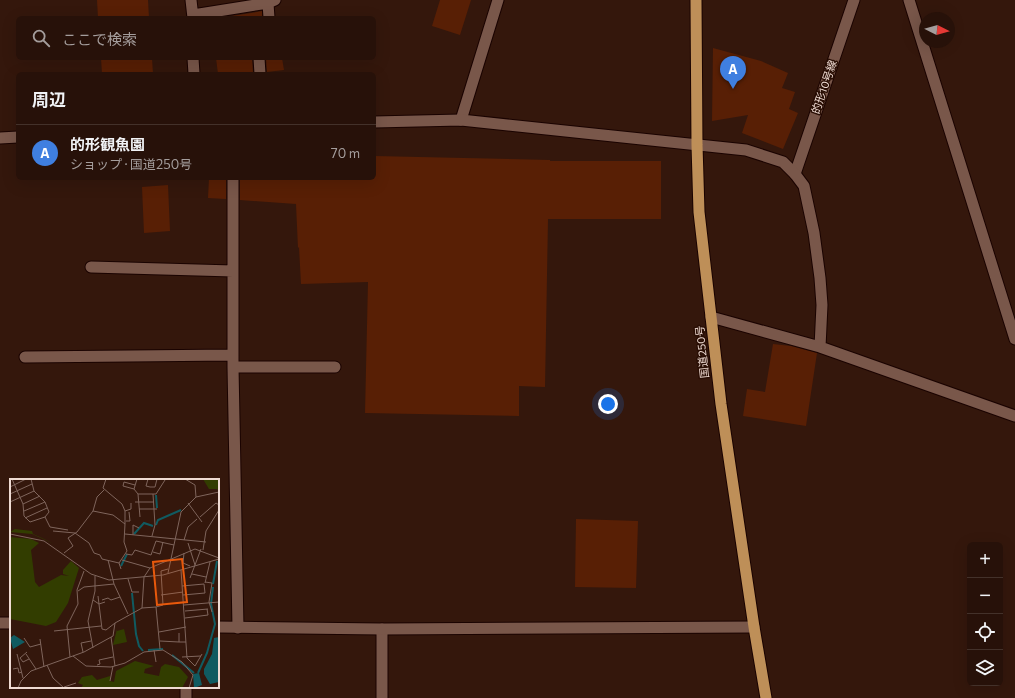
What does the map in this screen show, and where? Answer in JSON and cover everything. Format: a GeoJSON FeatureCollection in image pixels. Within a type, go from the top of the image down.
{"type":"FeatureCollection","features":[{"type":"Feature","properties":{"kind":"highway","name":"国道250号"},"geometry":{"type":"LineString","coordinates":[[696,0],[699,212],[721,404],[766,698]]}},
{"type":"Feature","properties":{"kind":"street"},"geometry":{"type":"LineString","coordinates":[[191,0],[193,16]]}},
{"type":"Feature","properties":{"kind":"street"},"geometry":{"type":"LineString","coordinates":[[461,120],[498,0]]}},
{"type":"Feature","properties":{"kind":"street","name":"的形10号線"},"geometry":{"type":"LineString","coordinates":[[795,174],[854,0]]}},
{"type":"Feature","properties":{"kind":"street"},"geometry":{"type":"LineString","coordinates":[[909,0],[1015,339]]}},
{"type":"Feature","properties":{"kind":"street"},"geometry":{"type":"LineString","coordinates":[[198,16],[271,1],[269,16]]}},
{"type":"Feature","properties":{"kind":"street"},"geometry":{"type":"LineString","coordinates":[[194,60],[194,72]]}},
{"type":"Feature","properties":{"kind":"street"},"geometry":{"type":"LineString","coordinates":[[259,60],[260,72]]}},
{"type":"Feature","properties":{"kind":"street"},"geometry":{"type":"LineString","coordinates":[[376,122],[461,120],[746,150],[782,162],[795,174],[804,186],[814,233],[822,298],[820,347]]}},
{"type":"Feature","properties":{"kind":"street"},"geometry":{"type":"LineString","coordinates":[[0,138],[16,137]]}},
{"type":"Feature","properties":{"kind":"street"},"geometry":{"type":"LineString","coordinates":[[233,180],[233,361],[238,628]]}},
{"type":"Feature","properties":{"kind":"street"},"geometry":{"type":"LineString","coordinates":[[91,267],[233,271]]}},
{"type":"Feature","properties":{"kind":"street"},"geometry":{"type":"LineString","coordinates":[[711,317],[820,347],[1015,416]]}},
{"type":"Feature","properties":{"kind":"street"},"geometry":{"type":"LineString","coordinates":[[25,356],[233,361],[335,367]]}},
{"type":"Feature","properties":{"kind":"street"},"geometry":{"type":"LineString","coordinates":[[219,627],[382,630],[754,627]]}},
{"type":"Feature","properties":{"kind":"street"},"geometry":{"type":"LineString","coordinates":[[382,630],[382,698]]}},
{"type":"Feature","properties":{"kind":"building"},"geometry":{"type":"Polygon","coordinates":[[[97,0],[148,0],[149,16],[98,16],[97,0]]]}},
{"type":"Feature","properties":{"kind":"building"},"geometry":{"type":"Polygon","coordinates":[[[440,0],[471,0],[460,35],[432,26],[440,0]]]}},
{"type":"Feature","properties":{"kind":"building"},"geometry":{"type":"Polygon","coordinates":[[[262,11],[262,16],[232,16],[262,11]]]}},
{"type":"Feature","properties":{"kind":"building"},"geometry":{"type":"Polygon","coordinates":[[[713,48],[761,61],[788,73],[782,88],[795,92],[789,109],[798,113],[783,149],[742,133],[748,115],[712,121],[713,48]]]}},
{"type":"Feature","properties":{"kind":"building"},"geometry":{"type":"Polygon","coordinates":[[[101,60],[152,60],[153,72],[102,72],[101,60]]]}},
{"type":"Feature","properties":{"kind":"building"},"geometry":{"type":"Polygon","coordinates":[[[216,60],[252,60],[253,72],[218,72],[216,60]]]}},
{"type":"Feature","properties":{"kind":"building"},"geometry":{"type":"Polygon","coordinates":[[[266,60],[282,60],[284,70],[267,72],[266,60]]]}},
{"type":"Feature","properties":{"kind":"building"},"geometry":{"type":"Polygon","coordinates":[[[376,156],[550,161],[661,161],[661,219],[548,219],[545,387],[519,386],[519,416],[365,413],[368,282],[301,284],[296,204],[240,200],[240,180],[376,180],[376,156]]]}},
{"type":"Feature","properties":{"kind":"building"},"geometry":{"type":"Polygon","coordinates":[[[209,180],[226,180],[226,199],[208,198],[209,180]]]}},
{"type":"Feature","properties":{"kind":"building"},"geometry":{"type":"Polygon","coordinates":[[[168,185],[170,231],[144,233],[142,187],[168,185]]]}},
{"type":"Feature","properties":{"kind":"building"},"geometry":{"type":"Polygon","coordinates":[[[773,344],[791,346],[817,353],[806,426],[743,416],[747,389],[765,392],[773,344]]]}},
{"type":"Feature","properties":{"kind":"building"},"geometry":{"type":"Polygon","coordinates":[[[576,519],[638,521],[636,588],[575,587],[576,519]]]}},
{"type":"Feature","properties":{"kind":"place","name":"的形観魚園"},"geometry":{"type":"Point","coordinates":[733,89]}}]}
